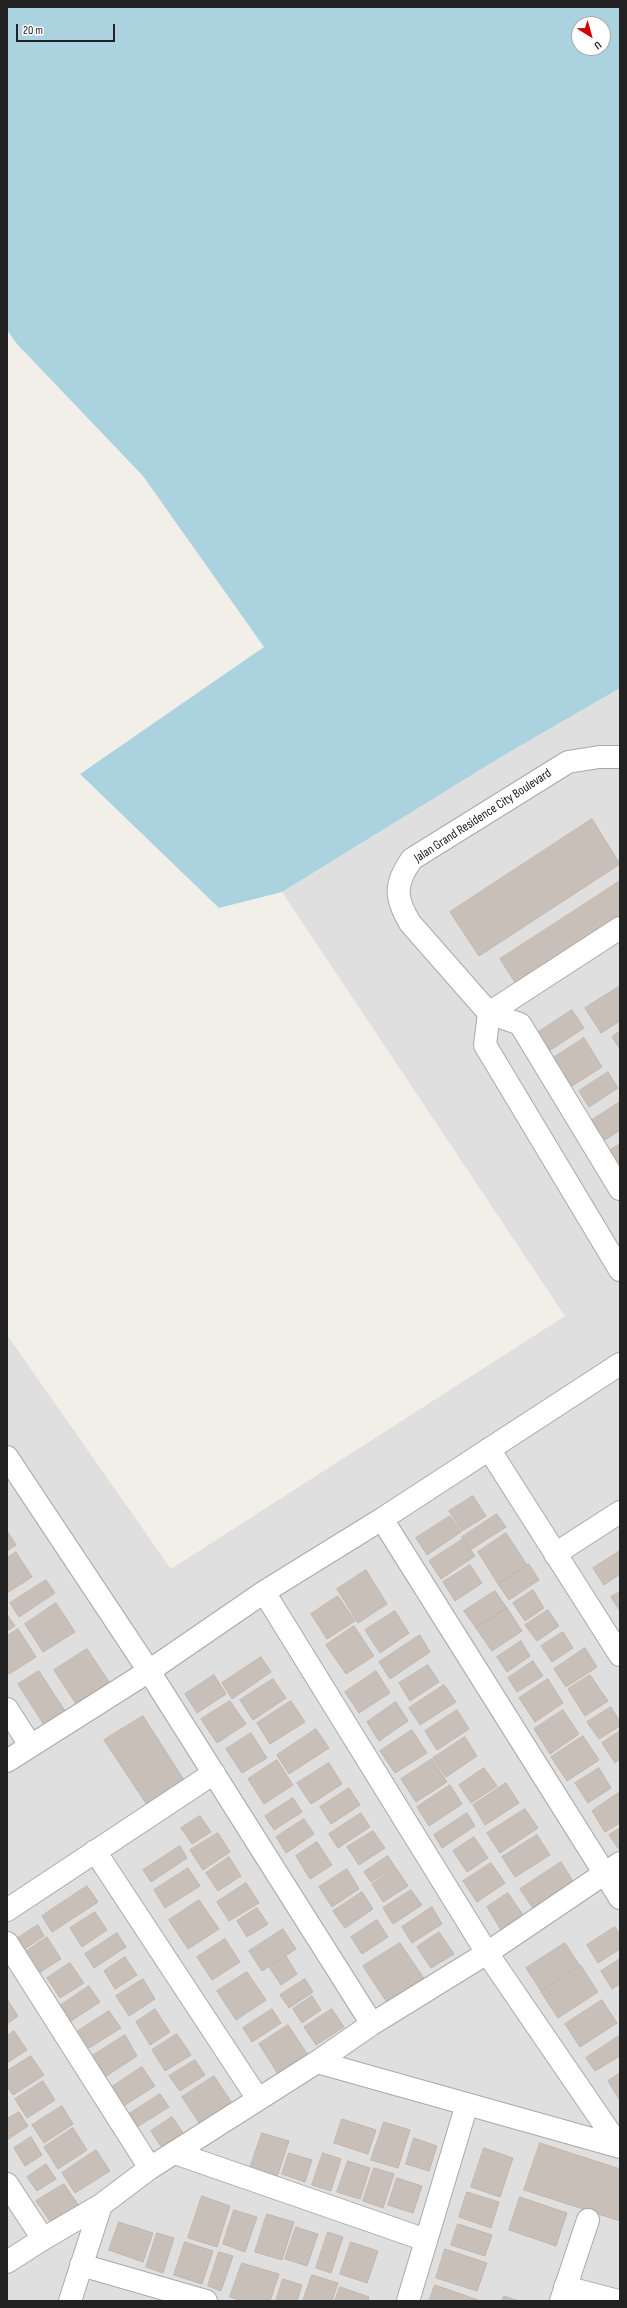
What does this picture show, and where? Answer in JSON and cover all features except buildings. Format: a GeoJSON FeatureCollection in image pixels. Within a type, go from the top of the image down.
{"type":"FeatureCollection","features":[{"type":"Feature","properties":{"kind":"street","name":"Jalan Grand Residence City Boulevard"},"geometry":{"type":"LineString","coordinates":[[489,1013],[410,923],[400,906],[398,888],[403,872],[412,859],[568,762],[599,757],[620,756]]}},
{"type":"Feature","properties":{"kind":"street"},"geometry":{"type":"LineString","coordinates":[[620,928],[489,1013],[484,1045],[620,1270]]}},
{"type":"Feature","properties":{"kind":"street"},"geometry":{"type":"LineString","coordinates":[[489,1013],[520,1024],[620,1189]]}},
{"type":"Feature","properties":{"kind":"street"},"geometry":{"type":"LineString","coordinates":[[7,1761],[149,1671],[264,1592],[382,1518],[620,1364]]}},
{"type":"Feature","properties":{"kind":"street"},"geometry":{"type":"LineString","coordinates":[[489,1448],[620,1655]]}},
{"type":"Feature","properties":{"kind":"street"},"geometry":{"type":"LineString","coordinates":[[7,1458],[149,1671],[372,2024]]}},
{"type":"Feature","properties":{"kind":"street"},"geometry":{"type":"LineString","coordinates":[[555,1554],[620,1512]]}},
{"type":"Feature","properties":{"kind":"street"},"geometry":{"type":"LineString","coordinates":[[382,1518],[612,1868],[620,1898]]}},
{"type":"Feature","properties":{"kind":"street"},"geometry":{"type":"LineString","coordinates":[[264,1592],[487,1953],[620,2147]]}},
{"type":"Feature","properties":{"kind":"street"},"geometry":{"type":"LineString","coordinates":[[7,1709],[30,1746]]}},
{"type":"Feature","properties":{"kind":"street"},"geometry":{"type":"LineString","coordinates":[[7,1910],[214,1773]]}},
{"type":"Feature","properties":{"kind":"street"},"geometry":{"type":"LineString","coordinates":[[95,1851],[258,2098]]}},
{"type":"Feature","properties":{"kind":"street"},"geometry":{"type":"LineString","coordinates":[[7,2262],[42,2239],[101,2205],[150,2168],[258,2098],[317,2062],[372,2024],[487,1953],[612,1868]]}},
{"type":"Feature","properties":{"kind":"street"},"geometry":{"type":"LineString","coordinates":[[7,1943],[150,2168]]}},
{"type":"Feature","properties":{"kind":"street"},"geometry":{"type":"LineString","coordinates":[[317,2062],[620,2147]]}},
{"type":"Feature","properties":{"kind":"street"},"geometry":{"type":"LineString","coordinates":[[408,2301],[467,2104]]}},
{"type":"Feature","properties":{"kind":"street"},"geometry":{"type":"LineString","coordinates":[[175,2153],[426,2240]]}},
{"type":"Feature","properties":{"kind":"street"},"geometry":{"type":"LineString","coordinates":[[7,2184],[42,2239]]}},
{"type":"Feature","properties":{"kind":"street"},"geometry":{"type":"LineString","coordinates":[[70,2301],[101,2205]]}},
{"type":"Feature","properties":{"kind":"street"},"geometry":{"type":"LineString","coordinates":[[588,2220],[563,2294],[618,2301]]}},
{"type":"Feature","properties":{"kind":"street"},"geometry":{"type":"LineString","coordinates":[[81,2265],[206,2301]]}},
{"type":"Feature","properties":{"kind":"shaded area"},"geometry":{"type":"Polygon","coordinates":[[[620,688],[620,2301],[7,2301],[7,1335],[171,1569],[565,1316],[282,892],[501,757],[620,688]]]}},
{"type":"Feature","properties":{"kind":"water"},"geometry":{"type":"Polygon","coordinates":[[[7,7],[620,7],[620,688],[501,757],[282,892],[219,908],[80,774],[264,647],[143,476],[17,344],[7,330],[7,7]]]}}]}
